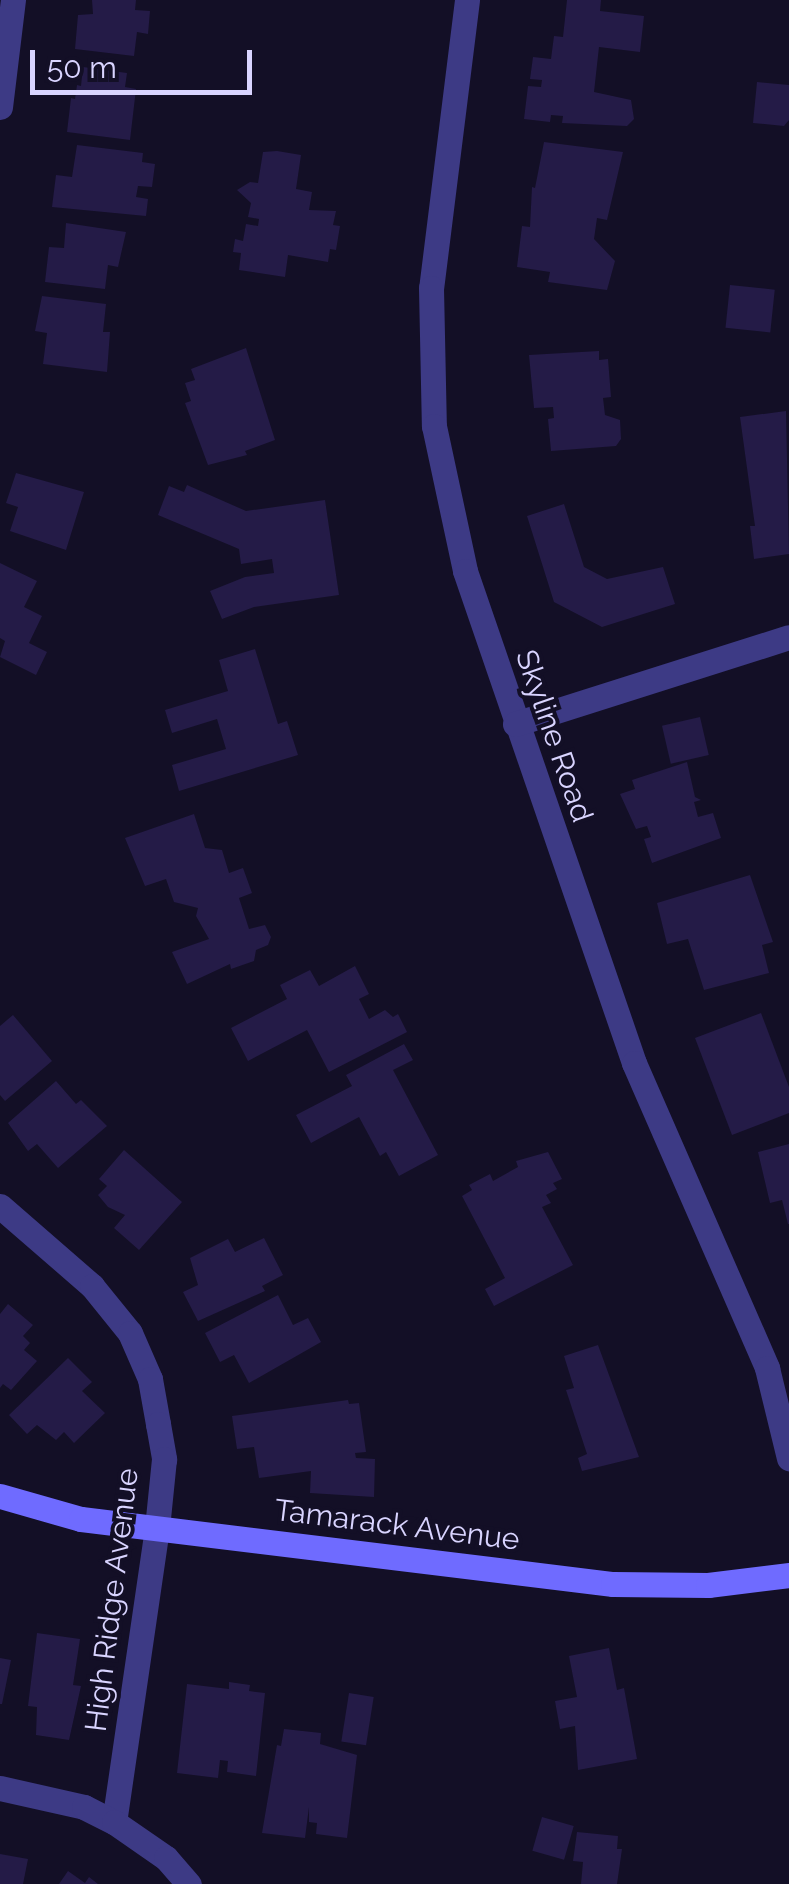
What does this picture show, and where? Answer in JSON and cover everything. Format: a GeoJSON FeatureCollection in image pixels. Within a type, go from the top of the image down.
{"type":"FeatureCollection","features":[{"type":"Feature","properties":{"kind":"main road","name":"Tamarack Avenue"},"geometry":{"type":"LineString","coordinates":[[0,1496],[81,1519],[613,1584],[708,1585],[789,1575]]}},
{"type":"Feature","properties":{"kind":"street"},"geometry":{"type":"LineString","coordinates":[[0,107],[13,0]]}},
{"type":"Feature","properties":{"kind":"street","name":"Skyline Road"},"geometry":{"type":"LineString","coordinates":[[467,0],[431,288],[434,426],[465,571],[514,724],[634,1064],[767,1368],[789,1458]]}},
{"type":"Feature","properties":{"kind":"street"},"geometry":{"type":"LineString","coordinates":[[514,724],[789,637]]}},
{"type":"Feature","properties":{"kind":"street","name":"High Ridge Avenue"},"geometry":{"type":"LineString","coordinates":[[0,1206],[92,1286],[130,1334],[150,1379],[164,1459],[114,1822]]}},
{"type":"Feature","properties":{"kind":"street"},"geometry":{"type":"LineString","coordinates":[[0,1788],[84,1807],[114,1822],[166,1858],[190,1884]]}},
{"type":"Feature","properties":{"kind":"building"},"geometry":{"type":"Polygon","coordinates":[[[92,0],[136,0],[135,10],[150,11],[148,34],[137,32],[134,56],[75,49],[78,15],[93,14],[92,0]]]}},
{"type":"Feature","properties":{"kind":"building"},"geometry":{"type":"Polygon","coordinates":[[[567,0],[601,0],[600,11],[644,16],[640,52],[599,47],[594,92],[631,100],[634,119],[627,126],[562,123],[563,116],[551,115],[550,122],[524,119],[528,86],[541,87],[542,80],[530,79],[533,57],[551,59],[554,36],[563,37],[567,0]]]}},
{"type":"Feature","properties":{"kind":"building"},"geometry":{"type":"Polygon","coordinates":[[[83,67],[127,73],[125,87],[136,89],[130,140],[67,132],[71,98],[75,99],[77,85],[81,86],[83,67]]]}},
{"type":"Feature","properties":{"kind":"building"},"geometry":{"type":"Polygon","coordinates":[[[757,82],[789,85],[789,120],[784,126],[753,123],[757,82]]]}},
{"type":"Feature","properties":{"kind":"building"},"geometry":{"type":"Polygon","coordinates":[[[544,142],[623,152],[607,220],[597,218],[594,239],[615,261],[607,290],[548,282],[550,272],[517,267],[522,226],[530,227],[532,187],[535,188],[544,142]]]}},
{"type":"Feature","properties":{"kind":"building"},"geometry":{"type":"Polygon","coordinates":[[[77,145],[143,153],[142,162],[155,164],[152,187],[138,186],[136,197],[148,199],[146,216],[52,207],[56,175],[72,177],[77,145]]]}},
{"type":"Feature","properties":{"kind":"building"},"geometry":{"type":"Polygon","coordinates":[[[263,152],[301,155],[296,189],[312,192],[309,210],[336,211],[333,225],[340,226],[336,250],[330,249],[328,262],[288,255],[285,277],[239,270],[241,253],[233,252],[235,239],[243,241],[246,224],[258,226],[259,219],[248,217],[251,203],[237,190],[250,182],[258,183],[263,152]]]}},
{"type":"Feature","properties":{"kind":"building"},"geometry":{"type":"Polygon","coordinates":[[[66,223],[126,232],[118,267],[108,265],[105,289],[45,282],[49,247],[64,248],[66,223]]]}},
{"type":"Feature","properties":{"kind":"building"},"geometry":{"type":"Polygon","coordinates":[[[730,285],[775,290],[770,332],[726,328],[730,285]]]}},
{"type":"Feature","properties":{"kind":"building"},"geometry":{"type":"Polygon","coordinates":[[[42,296],[106,304],[103,332],[110,332],[107,372],[43,364],[47,333],[35,331],[42,296]]]}},
{"type":"Feature","properties":{"kind":"building"},"geometry":{"type":"Polygon","coordinates":[[[246,348],[275,440],[245,451],[247,455],[208,465],[185,403],[191,401],[185,383],[195,380],[191,369],[246,348]]]}},
{"type":"Feature","properties":{"kind":"building"},"geometry":{"type":"Polygon","coordinates":[[[599,351],[599,360],[608,359],[611,397],[603,398],[605,415],[620,420],[621,439],[616,446],[551,451],[548,419],[554,418],[553,407],[534,408],[529,355],[599,351]]]}},
{"type":"Feature","properties":{"kind":"building"},"geometry":{"type":"Polygon","coordinates":[[[786,411],[789,554],[754,559],[750,526],[755,526],[740,417],[786,411]]]}},
{"type":"Feature","properties":{"kind":"building"},"geometry":{"type":"Polygon","coordinates":[[[16,473],[84,492],[66,550],[10,531],[18,507],[6,503],[16,473]]]}},
{"type":"Feature","properties":{"kind":"building"},"geometry":{"type":"Polygon","coordinates":[[[187,485],[246,511],[325,500],[339,595],[254,607],[222,619],[210,591],[245,577],[274,573],[272,559],[241,564],[239,549],[158,515],[169,486],[184,492],[187,485]]]}},
{"type":"Feature","properties":{"kind":"building"},"geometry":{"type":"Polygon","coordinates":[[[564,504],[584,567],[607,579],[663,567],[675,604],[602,627],[554,602],[527,516],[564,504]]]}},
{"type":"Feature","properties":{"kind":"building"},"geometry":{"type":"Polygon","coordinates":[[[0,563],[37,581],[24,607],[42,616],[29,643],[47,652],[36,675],[0,657],[5,641],[0,638],[0,563]]]}},
{"type":"Feature","properties":{"kind":"building"},"geometry":{"type":"Polygon","coordinates":[[[255,649],[278,724],[287,721],[298,755],[179,791],[172,765],[226,749],[217,719],[172,733],[165,710],[228,691],[219,660],[255,649]]]}},
{"type":"Feature","properties":{"kind":"building"},"geometry":{"type":"Polygon","coordinates":[[[700,717],[709,755],[671,764],[662,726],[700,717]]]}},
{"type":"Feature","properties":{"kind":"building"},"geometry":{"type":"Polygon","coordinates":[[[687,762],[695,797],[701,800],[694,802],[698,817],[713,813],[721,838],[652,863],[644,839],[651,837],[647,826],[636,829],[620,794],[635,789],[632,780],[687,762]]]}},
{"type":"Feature","properties":{"kind":"building"},"geometry":{"type":"Polygon","coordinates":[[[194,814],[205,848],[222,850],[229,873],[243,868],[252,893],[239,898],[249,929],[265,925],[271,937],[268,945],[256,950],[254,961],[231,969],[230,964],[187,984],[172,952],[209,939],[196,916],[198,908],[174,902],[166,879],[145,886],[125,838],[194,814]]]}},
{"type":"Feature","properties":{"kind":"building"},"geometry":{"type":"Polygon","coordinates":[[[750,875],[773,942],[762,945],[769,973],[704,990],[688,939],[667,944],[657,903],[750,875]]]}},
{"type":"Feature","properties":{"kind":"building"},"geometry":{"type":"Polygon","coordinates":[[[355,966],[369,994],[359,999],[369,1019],[385,1010],[393,1017],[398,1014],[407,1032],[329,1072],[307,1030],[248,1061],[231,1028],[287,999],[280,985],[310,970],[319,986],[355,966]]]}},
{"type":"Feature","properties":{"kind":"building"},"geometry":{"type":"Polygon","coordinates":[[[761,1013],[789,1087],[789,1113],[732,1135],[695,1038],[761,1013]]]}},
{"type":"Feature","properties":{"kind":"building"},"geometry":{"type":"Polygon","coordinates":[[[13,1015],[52,1061],[5,1101],[0,1095],[0,1026],[13,1015]]]}},
{"type":"Feature","properties":{"kind":"building"},"geometry":{"type":"Polygon","coordinates":[[[404,1044],[413,1060],[393,1070],[438,1155],[399,1176],[386,1152],[380,1156],[359,1117],[311,1143],[296,1115],[352,1086],[346,1075],[404,1044]]]}},
{"type":"Feature","properties":{"kind":"building"},"geometry":{"type":"Polygon","coordinates":[[[56,1081],[76,1104],[81,1100],[107,1126],[58,1168],[37,1144],[28,1151],[8,1123],[56,1081]]]}},
{"type":"Feature","properties":{"kind":"building"},"geometry":{"type":"Polygon","coordinates":[[[789,1144],[788,1224],[782,1200],[770,1203],[758,1152],[789,1144]]]}},
{"type":"Feature","properties":{"kind":"building"},"geometry":{"type":"Polygon","coordinates":[[[124,1150],[182,1202],[139,1250],[114,1228],[125,1215],[108,1207],[98,1195],[107,1186],[99,1179],[124,1150]]]}},
{"type":"Feature","properties":{"kind":"building"},"geometry":{"type":"Polygon","coordinates":[[[548,1152],[562,1179],[553,1183],[557,1189],[546,1195],[551,1203],[542,1207],[573,1265],[494,1306],[485,1289],[505,1278],[462,1196],[472,1190],[469,1185],[490,1174],[493,1181],[518,1167],[516,1161],[548,1152]]]}},
{"type":"Feature","properties":{"kind":"building"},"geometry":{"type":"Polygon","coordinates":[[[264,1238],[283,1275],[262,1286],[265,1291],[198,1321],[183,1292],[198,1285],[190,1258],[228,1239],[235,1252],[264,1238]]]}},
{"type":"Feature","properties":{"kind":"building"},"geometry":{"type":"Polygon","coordinates":[[[278,1295],[293,1325],[308,1318],[321,1342],[249,1383],[234,1355],[220,1362],[205,1333],[278,1295]]]}},
{"type":"Feature","properties":{"kind":"building"},"geometry":{"type":"Polygon","coordinates":[[[8,1304],[33,1325],[23,1336],[30,1343],[24,1350],[37,1361],[11,1390],[3,1384],[0,1388],[0,1314],[8,1304]]]}},
{"type":"Feature","properties":{"kind":"building"},"geometry":{"type":"Polygon","coordinates":[[[598,1345],[639,1457],[582,1471],[578,1458],[587,1454],[566,1390],[574,1388],[564,1356],[598,1345]]]}},
{"type":"Feature","properties":{"kind":"building"},"geometry":{"type":"Polygon","coordinates":[[[68,1358],[92,1382],[82,1391],[105,1413],[74,1443],[64,1432],[56,1440],[37,1425],[27,1434],[9,1415],[68,1358]]]}},
{"type":"Feature","properties":{"kind":"building"},"geometry":{"type":"Polygon","coordinates":[[[348,1400],[349,1404],[359,1403],[366,1452],[355,1453],[356,1458],[375,1459],[374,1497],[310,1493],[311,1471],[259,1478],[254,1447],[237,1449],[232,1416],[348,1400]]]}},
{"type":"Feature","properties":{"kind":"building"},"geometry":{"type":"Polygon","coordinates":[[[37,1633],[80,1639],[73,1685],[81,1686],[69,1740],[36,1735],[37,1707],[28,1706],[37,1633]]]}},
{"type":"Feature","properties":{"kind":"building"},"geometry":{"type":"Polygon","coordinates":[[[609,1648],[617,1690],[624,1688],[637,1759],[578,1770],[575,1726],[560,1729],[555,1701],[577,1697],[569,1656],[609,1648]]]}},
{"type":"Feature","properties":{"kind":"building"},"geometry":{"type":"Polygon","coordinates":[[[0,1658],[11,1660],[2,1704],[0,1704],[0,1658]]]}},
{"type":"Feature","properties":{"kind":"building"},"geometry":{"type":"Polygon","coordinates":[[[229,1682],[250,1685],[249,1691],[265,1693],[256,1776],[227,1772],[228,1761],[220,1760],[218,1778],[177,1773],[187,1684],[229,1689],[229,1682]]]}},
{"type":"Feature","properties":{"kind":"building"},"geometry":{"type":"Polygon","coordinates":[[[349,1693],[374,1697],[366,1745],[341,1741],[349,1693]]]}},
{"type":"Feature","properties":{"kind":"building"},"geometry":{"type":"Polygon","coordinates":[[[284,1729],[321,1733],[320,1744],[357,1755],[347,1838],[316,1834],[317,1823],[309,1822],[309,1807],[305,1838],[262,1833],[277,1745],[281,1746],[284,1729]]]}},
{"type":"Feature","properties":{"kind":"building"},"geometry":{"type":"Polygon","coordinates":[[[542,1817],[574,1826],[564,1860],[532,1851],[542,1817]]]}},
{"type":"Feature","properties":{"kind":"building"},"geometry":{"type":"Polygon","coordinates":[[[577,1832],[618,1836],[617,1849],[622,1849],[617,1884],[581,1884],[583,1862],[573,1861],[577,1832]]]}},
{"type":"Feature","properties":{"kind":"building"},"geometry":{"type":"Polygon","coordinates":[[[0,1854],[28,1859],[23,1884],[0,1884],[0,1854]]]}},
{"type":"Feature","properties":{"kind":"building"},"geometry":{"type":"Polygon","coordinates":[[[68,1871],[85,1883],[89,1877],[98,1884],[59,1884],[68,1871]]]}}]}
